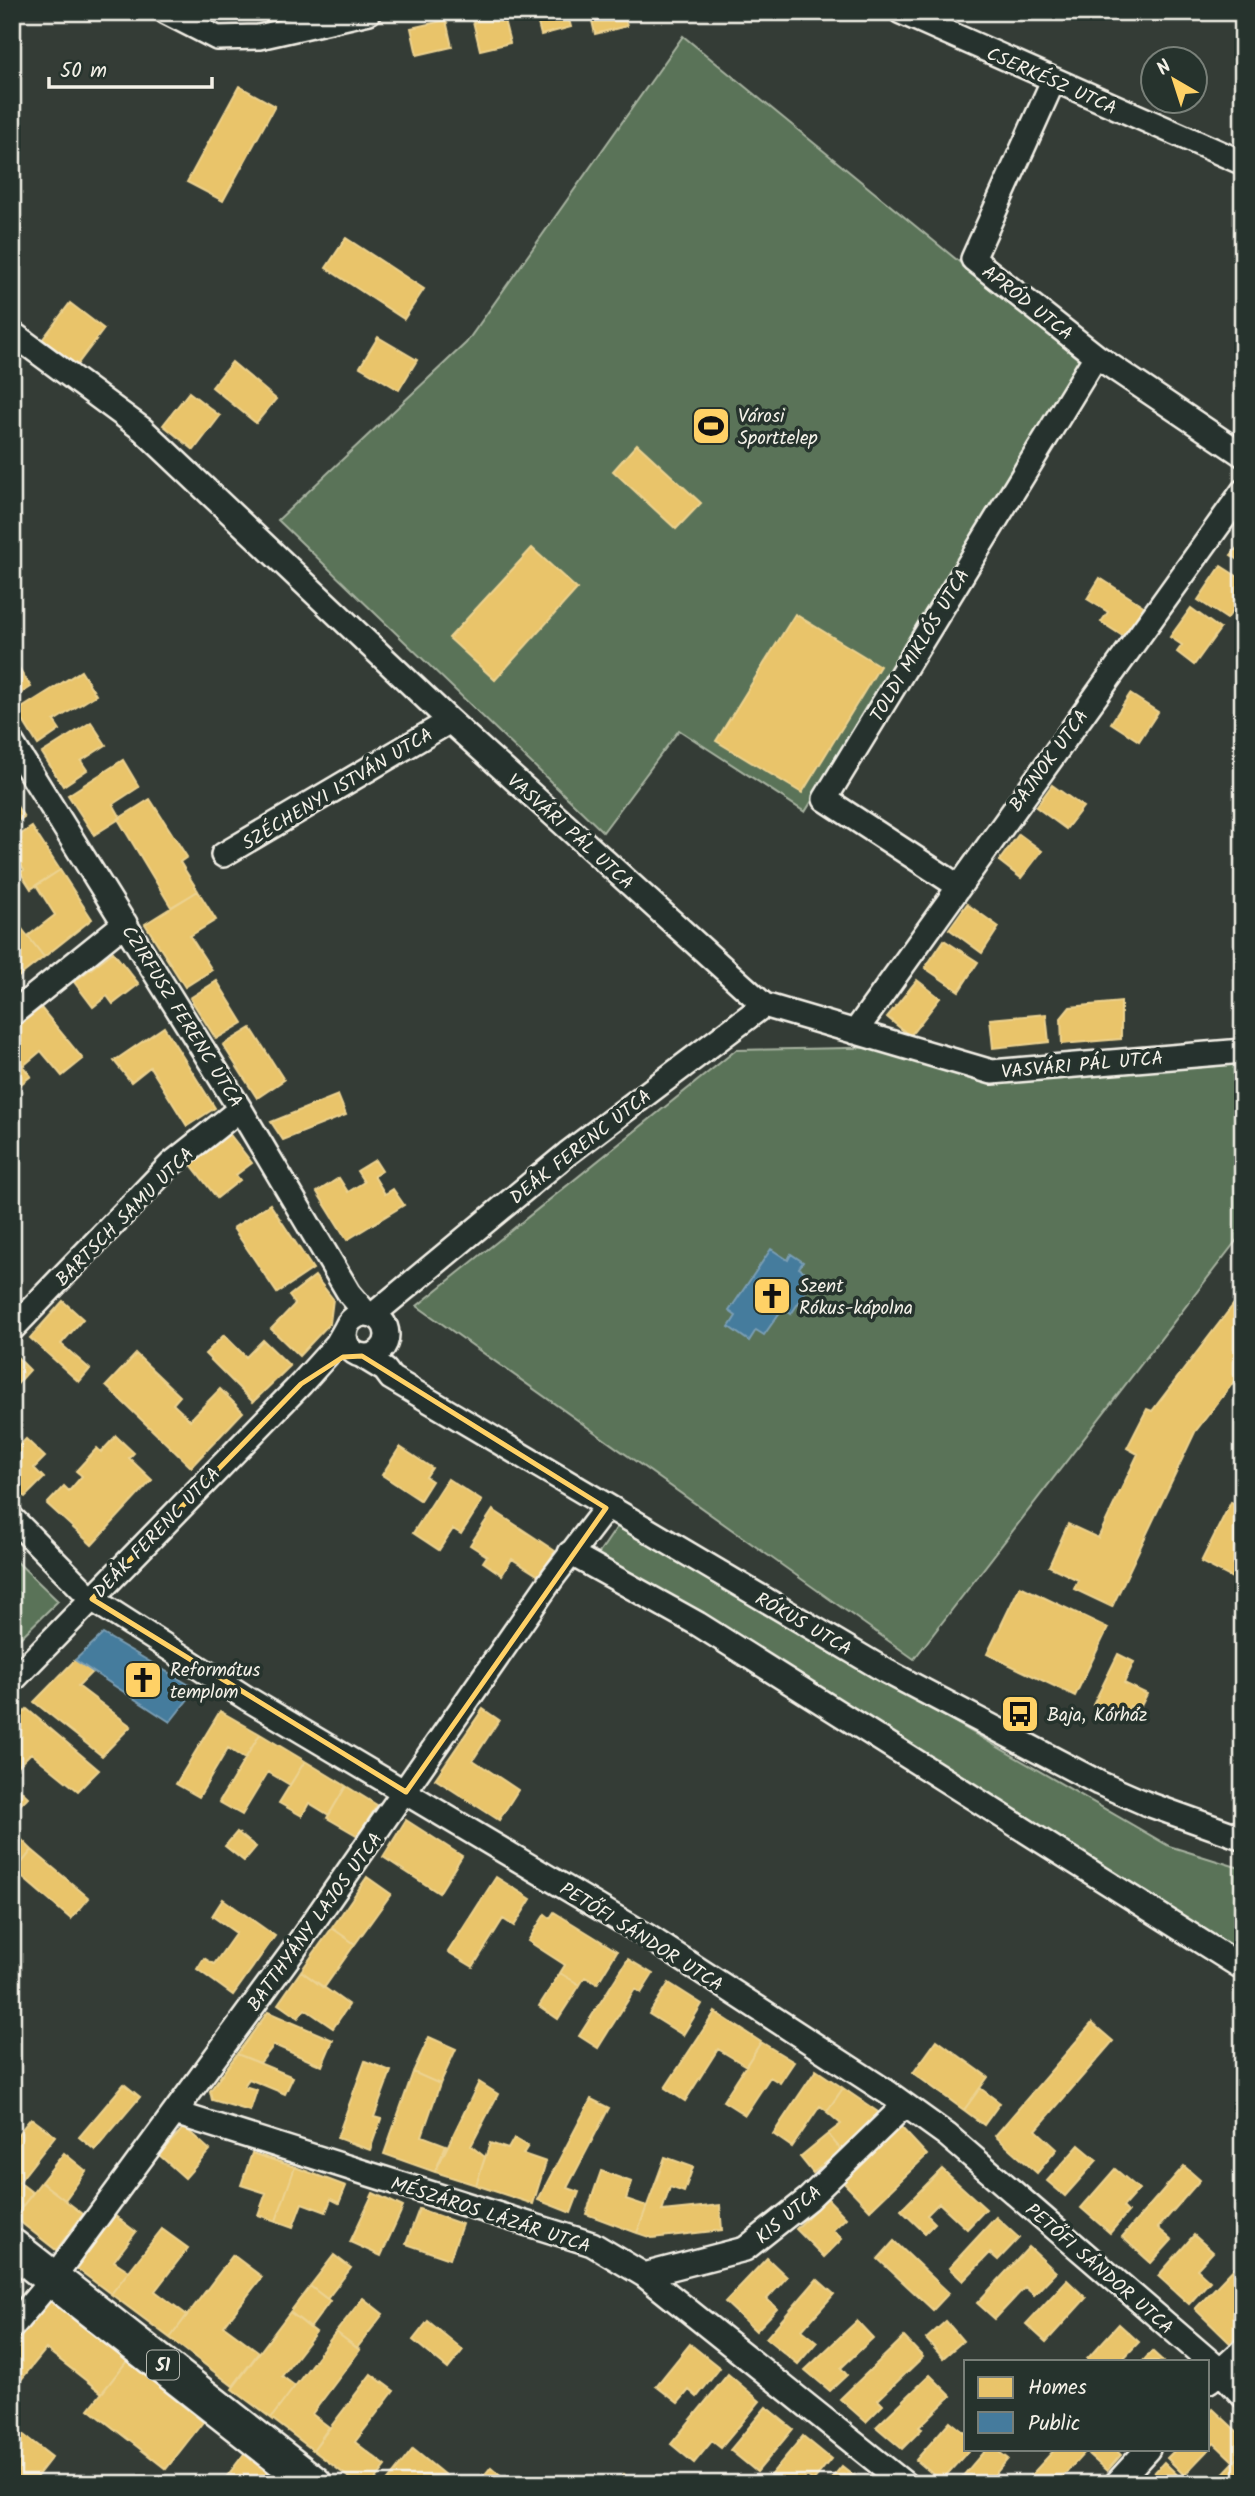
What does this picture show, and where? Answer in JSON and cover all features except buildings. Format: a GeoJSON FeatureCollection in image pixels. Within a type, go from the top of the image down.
{"type":"FeatureCollection","features":[{"type":"Feature","properties":{"kind":"main road","name":"51"},"geometry":{"type":"LineString","coordinates":[[12,2247],[314,2484]]}},
{"type":"Feature","properties":{"kind":"street"},"geometry":{"type":"LineString","coordinates":[[166,12],[218,38],[258,37],[369,12]]}},
{"type":"Feature","properties":{"kind":"street","name":"CSERKÉSZ UTCA"},"geometry":{"type":"LineString","coordinates":[[901,12],[1243,163]]}},
{"type":"Feature","properties":{"kind":"street","name":"APRÓD UTCA"},"geometry":{"type":"LineString","coordinates":[[1053,81],[973,258],[1096,356],[1243,455]]}},
{"type":"Feature","properties":{"kind":"street","name":"VASVÁRI PÁL UTCA"},"geometry":{"type":"LineString","coordinates":[[12,333],[142,429],[450,720],[764,1005],[992,1072],[1243,1051]]}},
{"type":"Feature","properties":{"kind":"street","name":"TOLDI MIKLÓS UTCA"},"geometry":{"type":"LineString","coordinates":[[958,886],[825,799],[1096,356]]}},
{"type":"Feature","properties":{"kind":"street","name":"BAJNOK UTCA"},"geometry":{"type":"LineString","coordinates":[[855,1032],[1243,491]]}},
{"type":"Feature","properties":{"kind":"street","name":"SZÉCHENYI ISTVÁN UTCA"},"geometry":{"type":"LineString","coordinates":[[223,855],[450,720]]}},
{"type":"Feature","properties":{"kind":"street","name":"CZIRFUSZ FERENC UTCA"},"geometry":{"type":"LineString","coordinates":[[12,743],[240,1109],[368,1325]]}},
{"type":"Feature","properties":{"kind":"street"},"geometry":{"type":"LineString","coordinates":[[12,1014],[125,923]]}},
{"type":"Feature","properties":{"kind":"street","name":"DEÁK FERENC UTCA"},"geometry":{"type":"LineString","coordinates":[[368,1325],[399,1292],[567,1154],[764,1005]]}},
{"type":"Feature","properties":{"kind":"street","name":"BARTSCH SAMU UTCA"},"geometry":{"type":"LineString","coordinates":[[12,1329],[171,1164],[240,1109]]}},
{"type":"Feature","properties":{"kind":"street"},"geometry":{"type":"LineString","coordinates":[[359,1355],[346,1343],[368,1325]]}},
{"type":"Feature","properties":{"kind":"street"},"geometry":{"type":"LineString","coordinates":[[300,1384],[343,1357],[375,1354],[385,1345],[368,1325]]}},
{"type":"Feature","properties":{"kind":"street"},"geometry":{"type":"LineString","coordinates":[[368,1325],[385,1370]]}},
{"type":"Feature","properties":{"kind":"street"},"geometry":{"type":"LineString","coordinates":[[300,1384],[337,1344],[368,1325]]}},
{"type":"Feature","properties":{"kind":"street","name":"RÓKUS UTCA"},"geometry":{"type":"LineString","coordinates":[[359,1355],[385,1370],[391,1378],[606,1508],[886,1671],[1032,1749],[1145,1803],[1243,1838]]}},
{"type":"Feature","properties":{"kind":"street","name":"DEÁK FERENC UTCA"},"geometry":{"type":"LineString","coordinates":[[12,1681],[300,1384]]}},
{"type":"Feature","properties":{"kind":"street","name":"BATTHYÁNY LAJOS UTCA"},"geometry":{"type":"LineString","coordinates":[[12,2327],[53,2278],[175,2113],[406,1792],[570,1553],[606,1508]]}},
{"type":"Feature","properties":{"kind":"street","name":"PETŐFI SÁNDOR UTCA"},"geometry":{"type":"LineString","coordinates":[[12,1518],[92,1599],[248,1699],[647,1936],[905,2105],[947,2135],[1194,2360]]}},
{"type":"Feature","properties":{"kind":"street"},"geometry":{"type":"LineString","coordinates":[[570,1553],[698,1624],[1243,1968]]}},
{"type":"Feature","properties":{"kind":"street","name":"KIS UTCA"},"geometry":{"type":"LineString","coordinates":[[644,2275],[745,2249],[808,2199],[905,2105]]}},
{"type":"Feature","properties":{"kind":"street","name":"MÉSZÁROS LÁZÁR UTCA"},"geometry":{"type":"LineString","coordinates":[[175,2113],[592,2244],[644,2275],[905,2484]]}},
{"type":"Feature","properties":{"kind":"street"},"geometry":{"type":"LineString","coordinates":[[1213,2377],[1243,2350]]}},
{"type":"Feature","properties":{"kind":"street","name":"PETŐFI SÁNDOR UTCA"},"geometry":{"type":"LineString","coordinates":[[1213,2377],[1243,2396]]}},
{"type":"Feature","properties":{"kind":"street"},"geometry":{"type":"LineString","coordinates":[[1116,2484],[1147,2450]]}},
{"type":"Feature","properties":{"kind":"highlighted area"},"geometry":{"type":"Polygon","coordinates":[[[362,1356],[606,1508],[406,1792],[92,1599],[301,1384],[343,1357],[362,1356]]]}},
{"type":"Feature","properties":{"kind":"green space","name":"Városi Sporttelep"},"geometry":{"type":"Polygon","coordinates":[[[683,36],[1083,363],[805,812],[679,730],[603,832],[278,520],[466,343],[683,36]]]}},
{"type":"Feature","properties":{"kind":"green space"},"geometry":{"type":"Polygon","coordinates":[[[903,1047],[992,1072],[1243,1051],[1243,1232],[914,1659],[417,1306],[736,1050],[903,1047]]]}},
{"type":"Feature","properties":{"kind":"green space"},"geometry":{"type":"Polygon","coordinates":[[[617,1527],[1169,1846],[1243,1869],[1243,1957],[593,1562],[617,1527]]]}},
{"type":"Feature","properties":{"kind":"green space"},"geometry":{"type":"Polygon","coordinates":[[[12,1557],[58,1601],[12,1646],[12,1557]]]}},
{"type":"Feature","properties":{"kind":"place","name":"Városi Sporttelep"},"geometry":{"type":"Point","coordinates":[711,426]}},
{"type":"Feature","properties":{"kind":"place","name":"Szent Rókus-kápolna"},"geometry":{"type":"Point","coordinates":[772,1296]}},
{"type":"Feature","properties":{"kind":"place","name":"Református templom"},"geometry":{"type":"Point","coordinates":[143,1680]}},
{"type":"Feature","properties":{"kind":"place","name":"Baja, Kórház"},"geometry":{"type":"Point","coordinates":[1020,1714]}}]}
